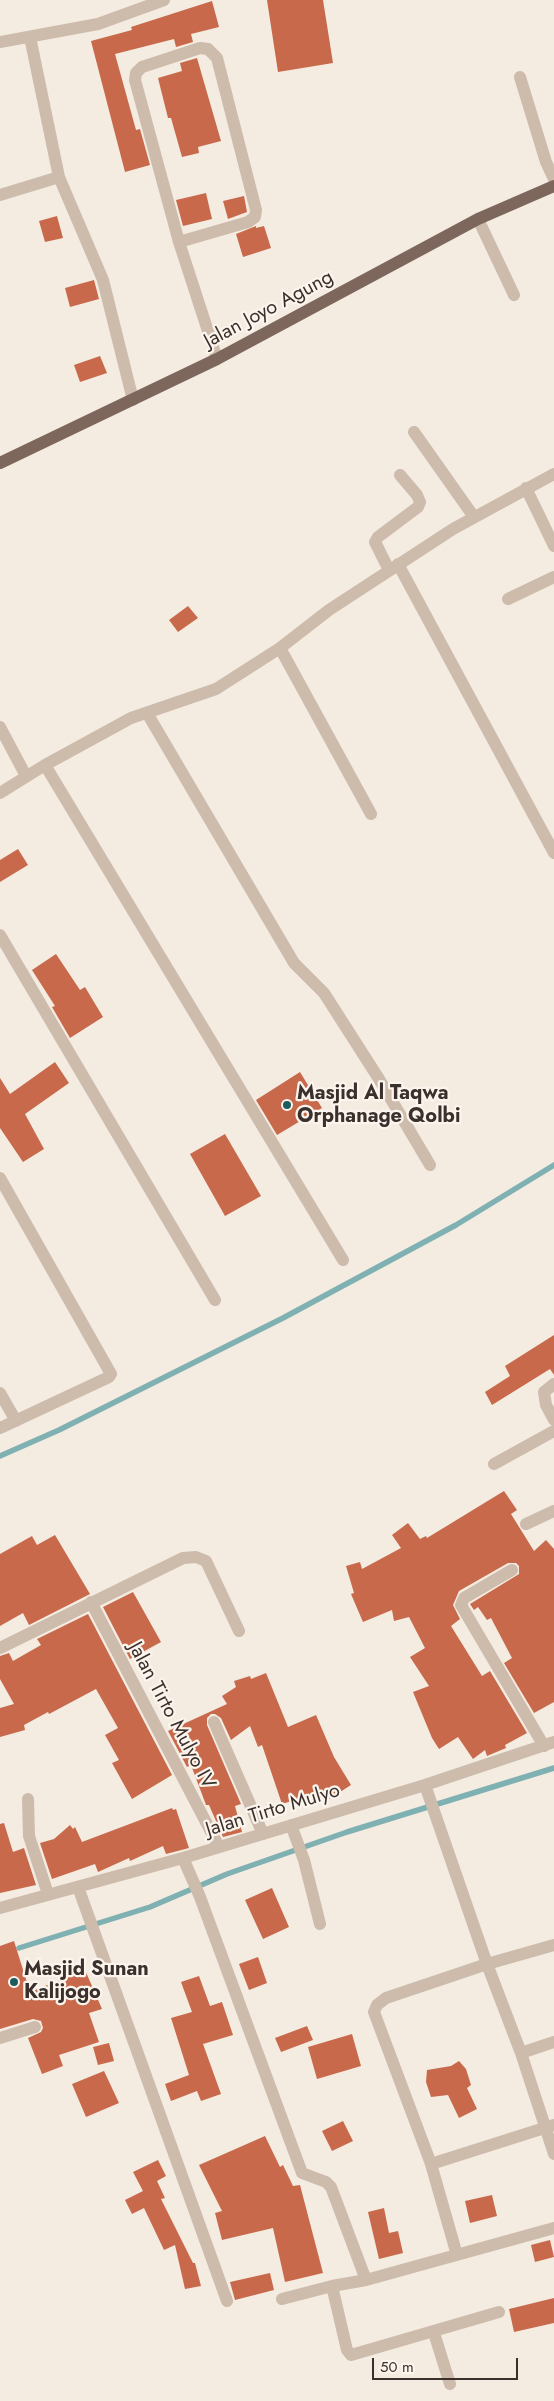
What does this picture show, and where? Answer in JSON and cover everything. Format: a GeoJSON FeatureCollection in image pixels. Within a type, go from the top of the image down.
{"type":"FeatureCollection","features":[{"type":"Feature","properties":{"kind":"main road","name":"Jalan Joyo Agung"},"geometry":{"type":"LineString","coordinates":[[0,463],[217,358],[478,219],[554,186]]}},
{"type":"Feature","properties":{"kind":"street"},"geometry":{"type":"LineString","coordinates":[[0,42],[98,24],[163,0]]}},
{"type":"Feature","properties":{"kind":"street"},"geometry":{"type":"LineString","coordinates":[[30,37],[59,177],[102,280],[133,400]]}},
{"type":"Feature","properties":{"kind":"street"},"geometry":{"type":"LineString","coordinates":[[179,242],[248,222],[255,217],[256,210],[217,58],[208,49],[200,48],[142,67],[136,73],[135,80],[179,242],[217,358]]}},
{"type":"Feature","properties":{"kind":"street"},"geometry":{"type":"LineString","coordinates":[[520,77],[546,162],[554,179]]}},
{"type":"Feature","properties":{"kind":"street"},"geometry":{"type":"LineString","coordinates":[[0,195],[59,177]]}},
{"type":"Feature","properties":{"kind":"street"},"geometry":{"type":"LineString","coordinates":[[478,219],[514,295]]}},
{"type":"Feature","properties":{"kind":"street"},"geometry":{"type":"LineString","coordinates":[[414,432],[474,517]]}},
{"type":"Feature","properties":{"kind":"street"},"geometry":{"type":"LineString","coordinates":[[0,793],[45,765],[131,718],[216,689],[280,648],[329,610],[394,567],[474,517],[554,474]]}},
{"type":"Feature","properties":{"kind":"street"},"geometry":{"type":"LineString","coordinates":[[400,475],[417,495],[420,502],[418,507],[378,537],[375,542],[394,567],[554,852]]}},
{"type":"Feature","properties":{"kind":"street"},"geometry":{"type":"LineString","coordinates":[[526,488],[554,546]]}},
{"type":"Feature","properties":{"kind":"street"},"geometry":{"type":"LineString","coordinates":[[508,598],[554,577]]}},
{"type":"Feature","properties":{"kind":"street"},"geometry":{"type":"LineString","coordinates":[[280,648],[371,814]]}},
{"type":"Feature","properties":{"kind":"street"},"geometry":{"type":"LineString","coordinates":[[147,713],[294,963],[324,992],[379,1078],[430,1165]]}},
{"type":"Feature","properties":{"kind":"street"},"geometry":{"type":"LineString","coordinates":[[0,727],[26,776]]}},
{"type":"Feature","properties":{"kind":"street"},"geometry":{"type":"LineString","coordinates":[[45,765],[343,1260]]}},
{"type":"Feature","properties":{"kind":"street"},"geometry":{"type":"LineString","coordinates":[[0,935],[216,1300]]}},
{"type":"Feature","properties":{"kind":"street"},"geometry":{"type":"LineString","coordinates":[[0,1178],[111,1374],[109,1377],[0,1428]]}},
{"type":"Feature","properties":{"kind":"street"},"geometry":{"type":"LineString","coordinates":[[554,1384],[544,1392],[546,1405],[554,1420]]}},
{"type":"Feature","properties":{"kind":"street"},"geometry":{"type":"LineString","coordinates":[[0,1394],[16,1421]]}},
{"type":"Feature","properties":{"kind":"street"},"geometry":{"type":"LineString","coordinates":[[494,1464],[554,1431]]}},
{"type":"Feature","properties":{"kind":"street"},"geometry":{"type":"LineString","coordinates":[[526,1524],[554,1510]]}},
{"type":"Feature","properties":{"kind":"street"},"geometry":{"type":"LineString","coordinates":[[0,1648],[183,1558],[196,1556],[206,1561],[239,1630]]}},
{"type":"Feature","properties":{"kind":"street"},"geometry":{"type":"LineString","coordinates":[[512,1570],[464,1598],[461,1606],[549,1744]]}},
{"type":"Feature","properties":{"kind":"street","name":"Jalan Tirto Mulyo IV"},"geometry":{"type":"LineString","coordinates":[[91,1602],[219,1847]]}},
{"type":"Feature","properties":{"kind":"street"},"geometry":{"type":"LineString","coordinates":[[214,1722],[263,1834]]}},
{"type":"Feature","properties":{"kind":"street","name":"Jalan Tirto Mulyo"},"geometry":{"type":"LineString","coordinates":[[0,1908],[183,1858],[291,1826],[425,1785],[549,1744]]}},
{"type":"Feature","properties":{"kind":"street"},"geometry":{"type":"LineString","coordinates":[[425,1785],[436,1812],[487,1964],[550,2127],[554,2154]]}},
{"type":"Feature","properties":{"kind":"street"},"geometry":{"type":"LineString","coordinates":[[28,1799],[29,1836],[48,1894]]}},
{"type":"Feature","properties":{"kind":"street"},"geometry":{"type":"LineString","coordinates":[[291,1826],[302,1855],[320,1924]]}},
{"type":"Feature","properties":{"kind":"street"},"geometry":{"type":"LineString","coordinates":[[183,1858],[200,1897],[302,2174],[326,2182],[331,2187],[366,2280]]}},
{"type":"Feature","properties":{"kind":"street"},"geometry":{"type":"LineString","coordinates":[[78,1887],[227,2301]]}},
{"type":"Feature","properties":{"kind":"street"},"geometry":{"type":"LineString","coordinates":[[457,2255],[431,2164],[374,2012],[378,2005],[386,1998],[487,1964],[554,1945]]}},
{"type":"Feature","properties":{"kind":"street"},"geometry":{"type":"LineString","coordinates":[[0,2038],[36,2027]]}},
{"type":"Feature","properties":{"kind":"street"},"geometry":{"type":"LineString","coordinates":[[521,2052],[554,2042]]}},
{"type":"Feature","properties":{"kind":"street"},"geometry":{"type":"LineString","coordinates":[[431,2164],[550,2127]]}},
{"type":"Feature","properties":{"kind":"street"},"geometry":{"type":"LineString","coordinates":[[282,2299],[332,2286],[366,2280],[554,2228]]}},
{"type":"Feature","properties":{"kind":"street"},"geometry":{"type":"LineString","coordinates":[[332,2286],[347,2350],[351,2356],[434,2333],[499,2312]]}},
{"type":"Feature","properties":{"kind":"street"},"geometry":{"type":"LineString","coordinates":[[434,2333],[450,2384]]}},
{"type":"Feature","properties":{"kind":"building"},"geometry":{"type":"Polygon","coordinates":[[[267,0],[323,0],[333,63],[278,72],[267,0]]]}},
{"type":"Feature","properties":{"kind":"building"},"geometry":{"type":"Polygon","coordinates":[[[212,1],[219,27],[191,34],[193,42],[176,47],[174,39],[115,54],[136,130],[140,129],[150,165],[125,172],[91,41],[132,30],[131,27],[212,1]]]}},
{"type":"Feature","properties":{"kind":"building"},"geometry":{"type":"Polygon","coordinates":[[[197,58],[221,141],[198,147],[199,153],[182,157],[171,118],[168,118],[158,78],[182,71],[180,63],[197,58]]]}},
{"type":"Feature","properties":{"kind":"building"},"geometry":{"type":"Polygon","coordinates":[[[206,193],[212,219],[183,226],[176,200],[206,193]]]}},
{"type":"Feature","properties":{"kind":"building"},"geometry":{"type":"Polygon","coordinates":[[[244,196],[247,212],[228,219],[223,201],[244,196]]]}},
{"type":"Feature","properties":{"kind":"building"},"geometry":{"type":"Polygon","coordinates":[[[57,216],[63,238],[45,242],[39,221],[57,216]]]}},
{"type":"Feature","properties":{"kind":"building"},"geometry":{"type":"Polygon","coordinates":[[[256,226],[256,228],[264,226],[271,248],[243,257],[236,234],[256,226]]]}},
{"type":"Feature","properties":{"kind":"building"},"geometry":{"type":"Polygon","coordinates":[[[94,280],[99,299],[70,307],[65,288],[94,280]]]}},
{"type":"Feature","properties":{"kind":"building"},"geometry":{"type":"Polygon","coordinates":[[[100,356],[107,373],[80,382],[74,365],[100,356]]]}},
{"type":"Feature","properties":{"kind":"building"},"geometry":{"type":"Polygon","coordinates":[[[188,606],[198,618],[178,632],[169,620],[188,606]]]}},
{"type":"Feature","properties":{"kind":"building"},"geometry":{"type":"Polygon","coordinates":[[[18,849],[28,865],[0,882],[0,860],[18,849]]]}},
{"type":"Feature","properties":{"kind":"building"},"geometry":{"type":"Polygon","coordinates":[[[56,954],[80,990],[85,987],[103,1017],[70,1038],[52,1007],[55,1006],[32,970],[56,954]]]}},
{"type":"Feature","properties":{"kind":"building"},"geometry":{"type":"Polygon","coordinates":[[[55,1062],[69,1083],[25,1114],[44,1149],[23,1162],[0,1128],[0,1078],[10,1094],[55,1062]]]}},
{"type":"Feature","properties":{"kind":"building","name":"Masjid Al Taqwa Orphanage Qolbi"},"geometry":{"type":"Polygon","coordinates":[[[300,1072],[322,1108],[277,1135],[256,1100],[300,1072]]]}},
{"type":"Feature","properties":{"kind":"building"},"geometry":{"type":"Polygon","coordinates":[[[225,1134],[261,1196],[225,1216],[190,1154],[225,1134]]]}},
{"type":"Feature","properties":{"kind":"building"},"geometry":{"type":"Polygon","coordinates":[[[554,1335],[554,1375],[550,1369],[492,1405],[485,1392],[510,1376],[505,1366],[554,1335]]]}},
{"type":"Feature","properties":{"kind":"building"},"geometry":{"type":"Polygon","coordinates":[[[504,1491],[517,1510],[511,1514],[534,1551],[546,1540],[554,1549],[554,1702],[534,1713],[504,1663],[512,1658],[491,1618],[487,1620],[478,1607],[474,1610],[470,1604],[519,1574],[519,1566],[516,1563],[508,1563],[459,1591],[453,1605],[460,1619],[451,1626],[482,1676],[490,1671],[527,1733],[505,1745],[506,1748],[487,1756],[485,1750],[473,1759],[458,1737],[439,1749],[432,1738],[413,1692],[429,1686],[410,1657],[425,1648],[409,1617],[394,1621],[392,1610],[363,1622],[351,1594],[354,1593],[346,1566],[360,1562],[362,1569],[401,1548],[392,1535],[408,1523],[420,1539],[426,1536],[427,1538],[504,1491]]]}},
{"type":"Feature","properties":{"kind":"building"},"geometry":{"type":"Polygon","coordinates":[[[55,1535],[90,1594],[29,1625],[23,1613],[0,1626],[0,1554],[32,1536],[37,1545],[55,1535]]]}},
{"type":"Feature","properties":{"kind":"building"},"geometry":{"type":"Polygon","coordinates":[[[133,1592],[161,1642],[130,1659],[103,1607],[133,1592]]]}},
{"type":"Feature","properties":{"kind":"building"},"geometry":{"type":"Polygon","coordinates":[[[88,1614],[172,1775],[132,1799],[112,1763],[119,1760],[105,1735],[118,1728],[96,1689],[24,1725],[25,1730],[0,1737],[0,1708],[14,1704],[0,1679],[0,1656],[9,1653],[13,1661],[41,1645],[37,1639],[88,1614]]]}},
{"type":"Feature","properties":{"kind":"building"},"geometry":{"type":"Polygon","coordinates":[[[266,1673],[288,1727],[316,1715],[334,1757],[351,1785],[329,1799],[324,1791],[282,1804],[262,1745],[258,1747],[250,1726],[231,1740],[221,1718],[211,1714],[207,1718],[207,1725],[241,1804],[235,1806],[242,1832],[223,1837],[209,1805],[206,1805],[191,1765],[187,1767],[168,1731],[227,1704],[222,1696],[236,1687],[234,1681],[250,1676],[251,1679],[266,1673]]]}},
{"type":"Feature","properties":{"kind":"building"},"geometry":{"type":"Polygon","coordinates":[[[172,1808],[173,1810],[176,1809],[189,1848],[166,1854],[163,1846],[130,1861],[129,1858],[98,1872],[95,1864],[52,1879],[40,1843],[54,1839],[70,1825],[73,1829],[75,1827],[82,1842],[172,1808]]]}},
{"type":"Feature","properties":{"kind":"building"},"geometry":{"type":"Polygon","coordinates":[[[4,1823],[13,1852],[24,1848],[36,1885],[0,1893],[0,1824],[4,1823]]]}},
{"type":"Feature","properties":{"kind":"building"},"geometry":{"type":"Polygon","coordinates":[[[272,1888],[289,1927],[263,1939],[245,1900],[272,1888]]]}},
{"type":"Feature","properties":{"kind":"building"},"geometry":{"type":"Polygon","coordinates":[[[14,1941],[30,1992],[85,1970],[102,2009],[89,2013],[99,2042],[59,2055],[63,2066],[42,2074],[28,2038],[41,2032],[43,2028],[41,2021],[33,2019],[0,2029],[0,1946],[14,1941]]]}},
{"type":"Feature","properties":{"kind":"building"},"geometry":{"type":"Polygon","coordinates":[[[258,1957],[267,1983],[249,1990],[239,1964],[258,1957]]]}},
{"type":"Feature","properties":{"kind":"building"},"geometry":{"type":"Polygon","coordinates":[[[199,1976],[210,2006],[222,2002],[233,2035],[203,2044],[221,2094],[201,2101],[197,2091],[171,2101],[165,2084],[189,2075],[171,2018],[192,2012],[181,1982],[199,1976]]]}},
{"type":"Feature","properties":{"kind":"building"},"geometry":{"type":"Polygon","coordinates":[[[307,2026],[313,2040],[281,2052],[275,2038],[307,2026]]]}},
{"type":"Feature","properties":{"kind":"building"},"geometry":{"type":"Polygon","coordinates":[[[352,2034],[361,2066],[317,2079],[308,2047],[352,2034]]]}},
{"type":"Feature","properties":{"kind":"building"},"geometry":{"type":"Polygon","coordinates":[[[109,2043],[114,2061],[98,2065],[93,2047],[109,2043]]]}},
{"type":"Feature","properties":{"kind":"building"},"geometry":{"type":"Polygon","coordinates":[[[459,2061],[466,2069],[471,2085],[467,2088],[477,2109],[459,2118],[448,2095],[431,2097],[426,2082],[427,2070],[451,2066],[459,2061]]]}},
{"type":"Feature","properties":{"kind":"building"},"geometry":{"type":"Polygon","coordinates":[[[104,2071],[119,2103],[86,2117],[72,2084],[104,2071]]]}},
{"type":"Feature","properties":{"kind":"building"},"geometry":{"type":"Polygon","coordinates":[[[343,2121],[353,2141],[332,2151],[322,2131],[343,2121]]]}},
{"type":"Feature","properties":{"kind":"building"},"geometry":{"type":"Polygon","coordinates":[[[265,2136],[280,2167],[283,2165],[293,2186],[300,2185],[323,2273],[285,2282],[273,2228],[222,2240],[215,2213],[222,2211],[199,2165],[265,2136]]]}},
{"type":"Feature","properties":{"kind":"building"},"geometry":{"type":"Polygon","coordinates":[[[158,2160],[166,2176],[157,2181],[165,2198],[161,2199],[193,2263],[195,2263],[201,2286],[185,2289],[175,2245],[164,2250],[144,2208],[132,2214],[125,2200],[143,2191],[133,2172],[158,2160]]]}},
{"type":"Feature","properties":{"kind":"building"},"geometry":{"type":"Polygon","coordinates":[[[492,2195],[497,2216],[470,2223],[465,2201],[492,2195]]]}},
{"type":"Feature","properties":{"kind":"building"},"geometry":{"type":"Polygon","coordinates":[[[384,2208],[389,2233],[398,2231],[403,2253],[379,2259],[368,2212],[384,2208]]]}},
{"type":"Feature","properties":{"kind":"building"},"geometry":{"type":"Polygon","coordinates":[[[550,2240],[554,2257],[535,2262],[531,2245],[550,2240]]]}},
{"type":"Feature","properties":{"kind":"building"},"geometry":{"type":"Polygon","coordinates":[[[270,2273],[274,2290],[235,2300],[230,2282],[270,2273]]]}},
{"type":"Feature","properties":{"kind":"building"},"geometry":{"type":"Polygon","coordinates":[[[554,2298],[554,2323],[514,2332],[509,2309],[554,2298]]]}},
{"type":"Feature","properties":{"kind":"waterway"},"geometry":{"type":"LineString","coordinates":[[0,1456],[59,1430],[283,1318],[456,1225],[554,1165]]}},
{"type":"Feature","properties":{"kind":"waterway"},"geometry":{"type":"LineString","coordinates":[[19,1948],[150,1907],[227,1874],[347,1832],[554,1768]]}},
{"type":"Feature","properties":{"kind":"place","name":"Masjid Al Taqwa Orphanage Qolbi"},"geometry":{"type":"Point","coordinates":[287,1105]}},
{"type":"Feature","properties":{"kind":"place","name":"Masjid Sunan Kalijogo"},"geometry":{"type":"Point","coordinates":[14,1982]}}]}
